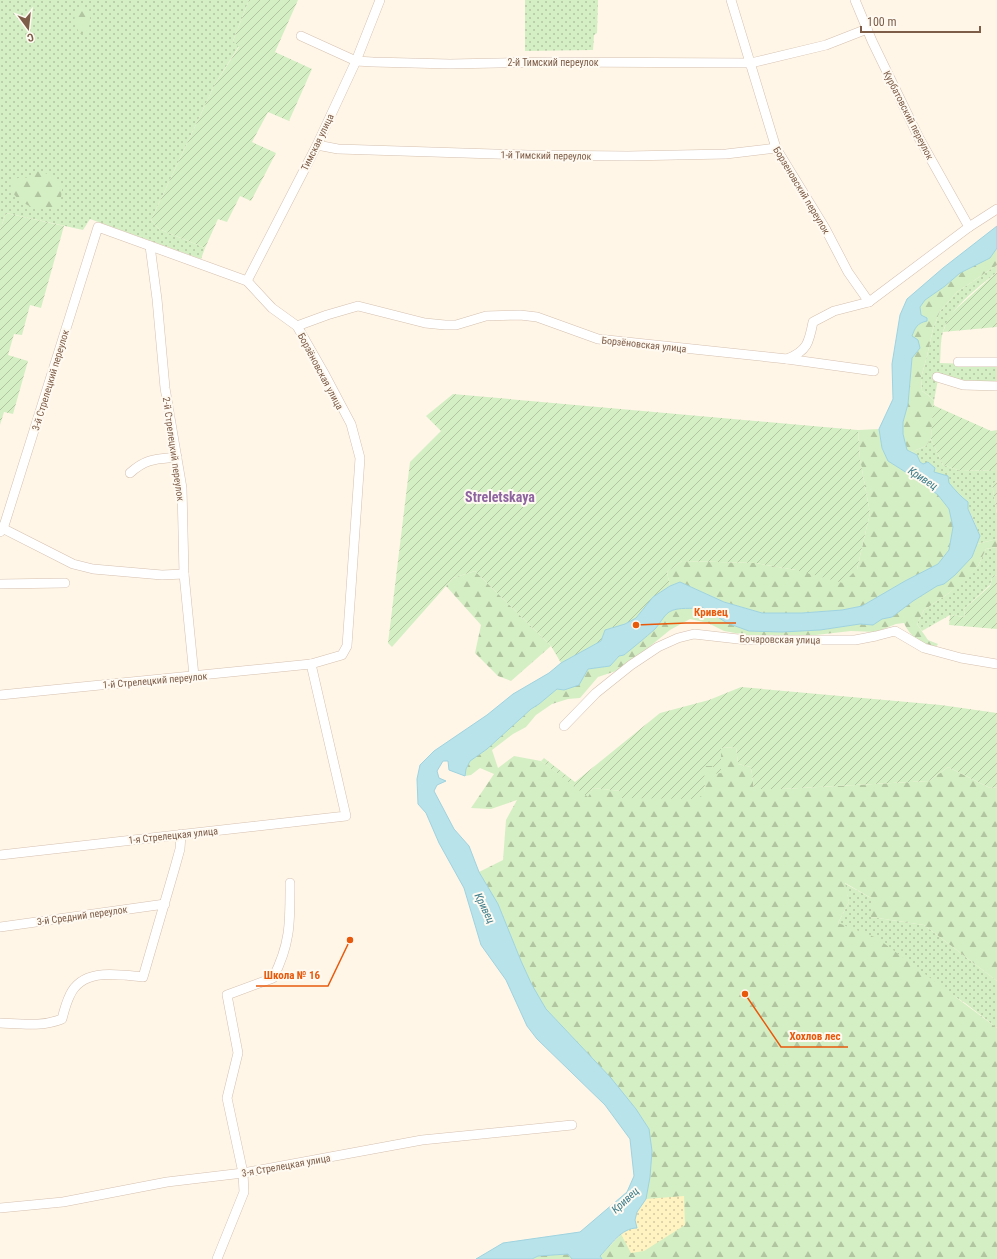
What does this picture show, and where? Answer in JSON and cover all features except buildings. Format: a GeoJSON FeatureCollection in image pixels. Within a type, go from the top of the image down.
{"type":"FeatureCollection","features":[{"type":"Feature","properties":{"kind":"street","name":"Тимская улица"},"geometry":{"type":"LineString","coordinates":[[247,281],[317,145],[356,60],[380,0]]}},
{"type":"Feature","properties":{"kind":"street","name":"Борзеновский переулок"},"geometry":{"type":"LineString","coordinates":[[731,0],[776,148],[825,228],[848,272],[869,302]]}},
{"type":"Feature","properties":{"kind":"street","name":"Курбатовский переулок"},"geometry":{"type":"LineString","coordinates":[[855,0],[867,29],[919,138],[969,227]]}},
{"type":"Feature","properties":{"kind":"street","name":"2-й Тимский переулок"},"geometry":{"type":"LineString","coordinates":[[301,36],[356,60],[373,62],[450,64],[551,62],[751,63],[826,45],[867,29]]}},
{"type":"Feature","properties":{"kind":"street","name":"1-й Тимский переулок"},"geometry":{"type":"LineString","coordinates":[[317,145],[346,149],[528,155],[628,156],[726,154],[776,148]]}},
{"type":"Feature","properties":{"kind":"street"},"geometry":{"type":"LineString","coordinates":[[787,359],[805,349],[813,322],[834,311],[869,302],[969,227],[997,210]]}},
{"type":"Feature","properties":{"kind":"street","name":"3-й Стрелецкий переулок"},"geometry":{"type":"LineString","coordinates":[[1,529],[98,227],[150,246]]}},
{"type":"Feature","properties":{"kind":"street"},"geometry":{"type":"LineString","coordinates":[[150,246],[247,281],[272,308],[297,326]]}},
{"type":"Feature","properties":{"kind":"street","name":"2-й Стрелецкий переулок"},"geometry":{"type":"LineString","coordinates":[[150,246],[158,299],[165,388],[182,488],[184,574],[194,676]]}},
{"type":"Feature","properties":{"kind":"street","name":"Борзёновская улица"},"geometry":{"type":"LineString","coordinates":[[311,664],[342,655],[347,646],[360,458],[351,424],[297,326],[358,306],[425,323],[445,325],[456,325],[486,316],[520,315],[536,317],[598,339],[787,359],[874,371]]}},
{"type":"Feature","properties":{"kind":"street"},"geometry":{"type":"LineString","coordinates":[[958,362],[997,362]]}},
{"type":"Feature","properties":{"kind":"street"},"geometry":{"type":"LineString","coordinates":[[937,377],[963,385],[997,386]]}},
{"type":"Feature","properties":{"kind":"street"},"geometry":{"type":"LineString","coordinates":[[130,473],[138,465],[146,461],[177,457]]}},
{"type":"Feature","properties":{"kind":"street"},"geometry":{"type":"LineString","coordinates":[[1,529],[73,564],[93,569],[162,575],[184,574]]}},
{"type":"Feature","properties":{"kind":"street"},"geometry":{"type":"LineString","coordinates":[[0,584],[65,583]]}},
{"type":"Feature","properties":{"kind":"street","name":"Бочаровская улица"},"geometry":{"type":"LineString","coordinates":[[564,726],[596,693],[631,665],[658,647],[678,638],[694,634],[747,640],[855,640],[895,631],[924,648],[961,658],[997,664]]}},
{"type":"Feature","properties":{"kind":"street","name":"1-й Стрелецкий переулок"},"geometry":{"type":"LineString","coordinates":[[0,695],[311,664]]}},
{"type":"Feature","properties":{"kind":"street","name":"1-я Стрелецкая улица"},"geometry":{"type":"LineString","coordinates":[[0,855],[346,816],[311,664]]}},
{"type":"Feature","properties":{"kind":"street"},"geometry":{"type":"LineString","coordinates":[[0,1023],[41,1024],[62,1019],[70,994],[79,983],[89,977],[108,974],[143,977],[180,849],[181,834]]}},
{"type":"Feature","properties":{"kind":"street"},"geometry":{"type":"LineString","coordinates":[[218,1259],[244,1192],[243,1173],[227,1098],[238,1053],[227,995],[273,978],[281,962],[288,938],[290,883]]}},
{"type":"Feature","properties":{"kind":"street","name":"3-й Средний переулок"},"geometry":{"type":"LineString","coordinates":[[0,927],[165,904]]}},
{"type":"Feature","properties":{"kind":"street","name":"3-я Стрелецкая улица"},"geometry":{"type":"LineString","coordinates":[[0,1208],[63,1202],[167,1182],[243,1173],[422,1140],[572,1125]]}},
{"type":"Feature","properties":{"kind":"green space"},"geometry":{"type":"Polygon","coordinates":[[[0,0],[249,0],[233,41],[239,46],[215,84],[151,220],[159,229],[205,248],[201,259],[90,219],[83,230],[6,213],[0,230],[0,0]]]}},
{"type":"Feature","properties":{"kind":"green space"},"geometry":{"type":"Polygon","coordinates":[[[249,0],[298,0],[275,52],[312,69],[289,121],[268,112],[252,142],[276,153],[251,201],[240,196],[227,222],[218,219],[205,248],[159,229],[151,220],[215,84],[239,47],[233,41],[249,0]]]}},
{"type":"Feature","properties":{"kind":"green space"},"geometry":{"type":"Polygon","coordinates":[[[525,0],[598,0],[597,33],[594,35],[593,50],[525,51],[525,0]]]}},
{"type":"Feature","properties":{"kind":"green space"},"geometry":{"type":"Polygon","coordinates":[[[81,7],[90,14],[90,19],[86,32],[80,34],[74,22],[76,10],[81,7]]]}},
{"type":"Feature","properties":{"kind":"green space"},"geometry":{"type":"Polygon","coordinates":[[[36,171],[51,176],[57,181],[62,189],[60,205],[56,209],[34,208],[25,204],[16,197],[13,192],[11,184],[14,180],[17,178],[29,177],[36,171]]]}},
{"type":"Feature","properties":{"kind":"green space"},"geometry":{"type":"Polygon","coordinates":[[[6,213],[64,226],[41,308],[30,305],[22,335],[14,334],[8,355],[28,361],[13,414],[4,412],[0,425],[0,230],[6,213]]]}},
{"type":"Feature","properties":{"kind":"green space"},"geometry":{"type":"Polygon","coordinates":[[[997,248],[997,265],[957,292],[940,311],[933,329],[921,378],[922,391],[934,401],[931,439],[926,446],[911,452],[907,450],[903,434],[903,422],[908,404],[912,358],[919,348],[912,337],[915,327],[922,322],[920,307],[925,300],[960,273],[989,258],[997,248]]]}},
{"type":"Feature","properties":{"kind":"green space"},"geometry":{"type":"Polygon","coordinates":[[[997,265],[997,272],[973,291],[952,314],[941,339],[940,363],[997,365],[997,384],[964,382],[939,374],[934,401],[922,391],[921,378],[933,329],[940,311],[957,292],[997,265]]]}},
{"type":"Feature","properties":{"kind":"green space"},"geometry":{"type":"Polygon","coordinates":[[[997,272],[997,327],[943,332],[949,316],[997,272]]]}},
{"type":"Feature","properties":{"kind":"green space"},"geometry":{"type":"Polygon","coordinates":[[[453,394],[858,430],[860,459],[870,513],[857,569],[843,583],[796,570],[755,563],[682,561],[667,572],[670,586],[653,597],[636,618],[625,624],[605,630],[601,641],[561,663],[551,646],[475,571],[453,578],[392,647],[388,643],[410,462],[441,431],[426,416],[453,394]]]}},
{"type":"Feature","properties":{"kind":"green space"},"geometry":{"type":"Polygon","coordinates":[[[933,405],[991,431],[997,430],[997,470],[961,471],[943,465],[931,439],[933,405]]]}},
{"type":"Feature","properties":{"kind":"green space"},"geometry":{"type":"Polygon","coordinates":[[[879,429],[882,448],[888,461],[923,483],[938,495],[949,509],[953,527],[949,550],[938,564],[862,606],[842,610],[802,613],[762,613],[724,602],[680,582],[670,586],[667,572],[682,561],[755,563],[796,570],[857,569],[870,513],[860,459],[858,430],[879,429]]]}},
{"type":"Feature","properties":{"kind":"green space"},"geometry":{"type":"Polygon","coordinates":[[[931,439],[943,465],[961,471],[997,470],[997,481],[992,484],[997,514],[997,539],[977,544],[980,536],[968,508],[968,502],[933,471],[935,468],[928,462],[923,464],[920,462],[917,455],[911,452],[926,446],[931,439]]]}},
{"type":"Feature","properties":{"kind":"green space"},"geometry":{"type":"Polygon","coordinates":[[[997,481],[997,514],[992,484],[997,481]]]}},
{"type":"Feature","properties":{"kind":"green space"},"geometry":{"type":"Polygon","coordinates":[[[997,539],[997,547],[986,549],[978,566],[965,580],[924,610],[917,624],[928,640],[938,644],[935,648],[916,639],[904,623],[896,624],[876,632],[851,631],[807,636],[752,636],[724,631],[708,623],[690,619],[670,630],[622,669],[598,677],[580,698],[568,699],[552,704],[536,715],[526,727],[513,734],[492,750],[498,768],[514,756],[541,761],[588,796],[593,788],[621,791],[621,798],[705,793],[703,766],[713,765],[721,748],[736,747],[738,764],[751,767],[754,789],[781,789],[929,781],[948,767],[990,788],[997,787],[997,981],[924,925],[871,917],[871,898],[845,883],[849,902],[838,923],[877,938],[997,1028],[997,1259],[584,1259],[600,1256],[624,1231],[630,1228],[637,1228],[637,1212],[646,1199],[649,1129],[636,1109],[611,1078],[546,1009],[532,985],[498,904],[479,872],[503,860],[506,820],[517,800],[491,809],[471,808],[494,774],[480,768],[471,775],[465,776],[466,769],[470,761],[487,749],[531,709],[557,689],[564,690],[583,678],[588,669],[610,666],[619,656],[624,655],[657,627],[663,618],[673,610],[702,607],[719,618],[749,631],[782,632],[820,630],[860,624],[873,625],[882,619],[892,617],[913,601],[937,586],[944,584],[972,557],[977,544],[997,539]]]}},
{"type":"Feature","properties":{"kind":"green space"},"geometry":{"type":"Polygon","coordinates":[[[997,547],[997,576],[993,575],[990,585],[964,609],[965,617],[950,615],[922,631],[917,624],[924,610],[949,593],[978,566],[986,549],[997,547]]]}},
{"type":"Feature","properties":{"kind":"green space"},"geometry":{"type":"Polygon","coordinates":[[[475,571],[551,646],[511,681],[498,676],[475,653],[481,625],[446,586],[453,578],[475,571]]]}},
{"type":"Feature","properties":{"kind":"green space"},"geometry":{"type":"Polygon","coordinates":[[[993,575],[997,576],[997,629],[949,625],[950,615],[965,617],[964,609],[990,586],[993,575]]]}},
{"type":"Feature","properties":{"kind":"green space"},"geometry":{"type":"Polygon","coordinates":[[[741,687],[941,705],[997,713],[997,787],[990,788],[948,767],[929,781],[781,789],[754,789],[751,767],[738,764],[736,747],[721,748],[721,773],[713,774],[713,766],[704,766],[705,793],[697,799],[621,798],[621,791],[593,788],[588,797],[541,761],[544,758],[575,782],[660,713],[709,700],[741,687]]]}},
{"type":"Feature","properties":{"kind":"green space"},"geometry":{"type":"Polygon","coordinates":[[[844,883],[871,898],[871,917],[924,925],[997,981],[997,1028],[965,1003],[838,923],[849,902],[844,883]]]}},
{"type":"Feature","properties":{"kind":"green space"},"geometry":{"type":"Polygon","coordinates":[[[568,1254],[572,1259],[532,1259],[538,1256],[568,1254]]]}},
{"type":"Feature","properties":{"kind":"sand"},"geometry":{"type":"Polygon","coordinates":[[[684,1196],[685,1225],[644,1251],[631,1253],[621,1234],[630,1228],[635,1220],[637,1212],[646,1199],[684,1196]]]}},
{"type":"Feature","properties":{"kind":"water"},"geometry":{"type":"Polygon","coordinates":[[[997,226],[997,248],[990,258],[960,273],[925,300],[920,307],[921,315],[927,318],[927,321],[917,326],[912,336],[918,340],[920,348],[912,358],[908,404],[903,422],[903,434],[907,450],[917,455],[920,462],[923,464],[928,462],[935,468],[934,472],[948,476],[949,483],[960,496],[968,502],[968,509],[980,536],[972,557],[955,575],[944,584],[937,586],[913,601],[892,617],[882,619],[873,625],[860,624],[820,630],[782,632],[749,631],[727,623],[702,607],[673,610],[663,618],[657,627],[624,655],[619,656],[610,666],[588,669],[579,685],[564,690],[557,689],[531,709],[487,749],[470,761],[466,769],[465,776],[449,770],[448,761],[443,761],[437,771],[439,778],[446,781],[437,785],[434,791],[454,829],[469,846],[479,872],[498,904],[532,985],[546,1009],[611,1078],[636,1109],[649,1129],[652,1151],[650,1177],[646,1199],[637,1212],[635,1220],[637,1228],[621,1234],[600,1256],[602,1259],[572,1259],[568,1254],[538,1256],[532,1259],[476,1259],[503,1243],[580,1232],[627,1192],[634,1176],[630,1139],[605,1105],[537,1039],[527,1026],[506,980],[481,945],[464,888],[439,843],[426,813],[418,804],[417,779],[420,765],[434,751],[487,715],[513,694],[549,673],[561,663],[601,641],[605,630],[625,624],[636,618],[653,597],[670,586],[680,582],[724,602],[762,613],[802,613],[842,610],[862,606],[938,564],[949,550],[953,527],[949,509],[938,495],[923,483],[888,461],[882,448],[879,429],[893,399],[892,364],[900,315],[907,299],[943,268],[997,226]]]}},
{"type":"Feature","properties":{"kind":"place","name":"Кривец"},"geometry":{"type":"Point","coordinates":[636,625]}},
{"type":"Feature","properties":{"kind":"place","name":"Школа № 16"},"geometry":{"type":"Point","coordinates":[350,940]}},
{"type":"Feature","properties":{"kind":"place","name":"Хохлов лес"},"geometry":{"type":"Point","coordinates":[745,994]}},
{"type":"Feature","properties":{"kind":"district","name":"Streletskaya"},"geometry":{"type":"Point","coordinates":[500,497]}}]}
